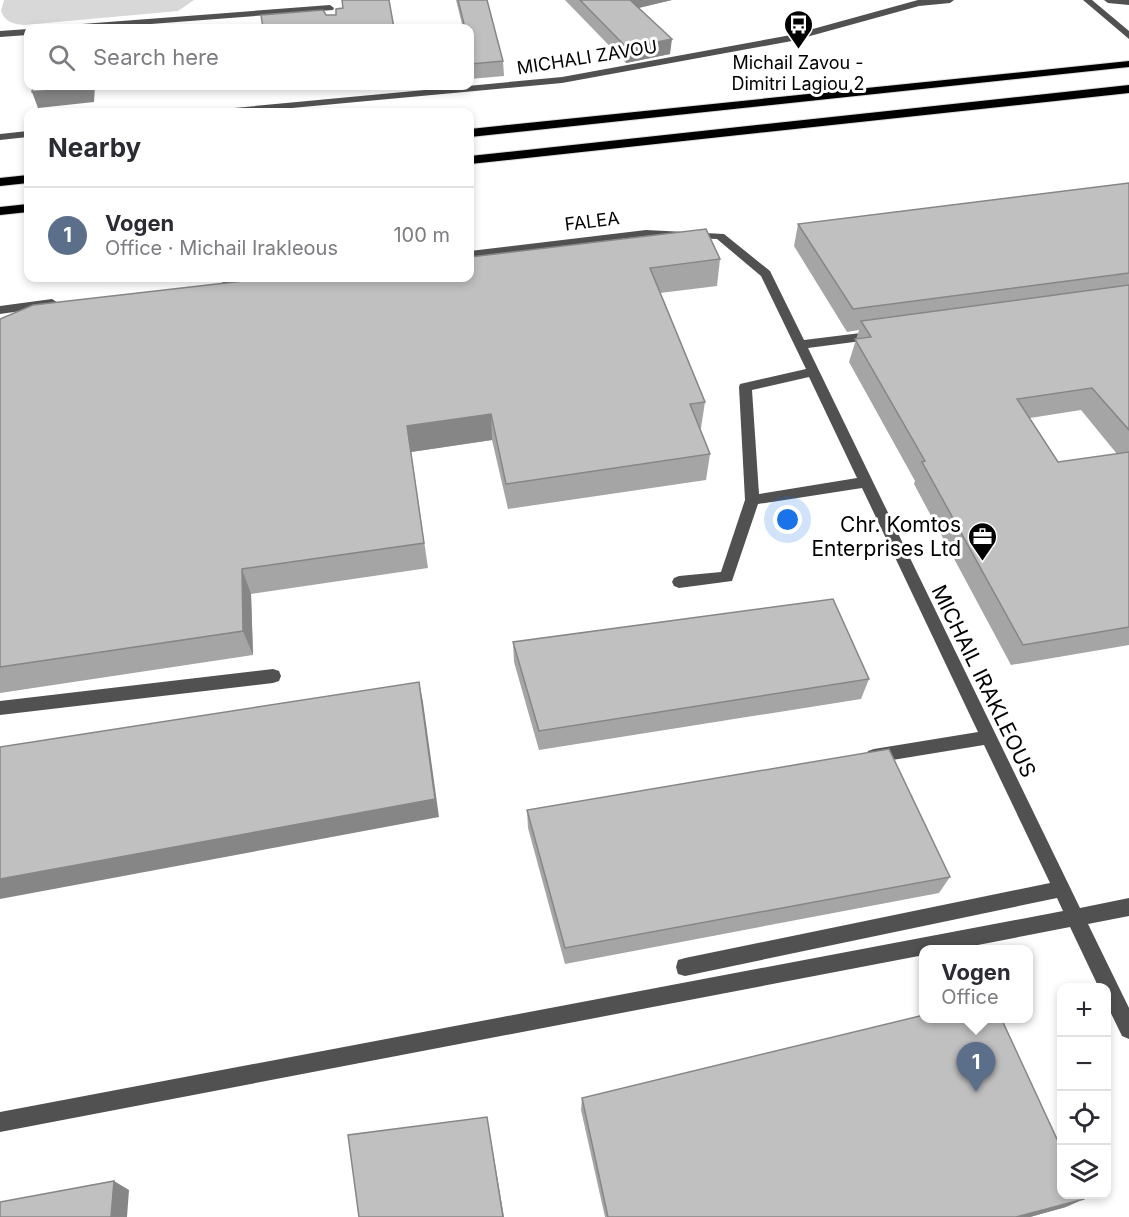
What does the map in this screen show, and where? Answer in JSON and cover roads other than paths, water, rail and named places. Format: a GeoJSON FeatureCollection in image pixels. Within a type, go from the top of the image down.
{"type":"FeatureCollection","features":[{"type":"Feature","properties":{"kind":"highway"},"geometry":{"type":"LineString","coordinates":[[474,133],[1129,64]]}},
{"type":"Feature","properties":{"kind":"highway"},"geometry":{"type":"LineString","coordinates":[[474,160],[1129,89]]}},
{"type":"Feature","properties":{"kind":"highway"},"geometry":{"type":"LineString","coordinates":[[0,182],[24,179]]}},
{"type":"Feature","properties":{"kind":"highway"},"geometry":{"type":"LineString","coordinates":[[0,211],[24,208]]}},
{"type":"Feature","properties":{"kind":"street","name":"MICHALI ZAVOU"},"geometry":{"type":"LineString","coordinates":[[474,86],[562,80],[792,38],[916,2],[950,0]]}},
{"type":"Feature","properties":{"kind":"street"},"geometry":{"type":"LineString","coordinates":[[1088,0],[1129,36]]}},
{"type":"Feature","properties":{"kind":"street"},"geometry":{"type":"LineString","coordinates":[[1108,0],[1129,2]]}},
{"type":"Feature","properties":{"kind":"street"},"geometry":{"type":"LineString","coordinates":[[121,24],[330,8]]}},
{"type":"Feature","properties":{"kind":"street"},"geometry":{"type":"LineString","coordinates":[[0,34],[24,32]]}},
{"type":"Feature","properties":{"kind":"street","name":"MICHALI ZAVOU"},"geometry":{"type":"LineString","coordinates":[[253,108],[342,96],[424,90]]}},
{"type":"Feature","properties":{"kind":"street"},"geometry":{"type":"LineString","coordinates":[[0,137],[24,134]]}},
{"type":"Feature","properties":{"kind":"street","name":"FALEA"},"geometry":{"type":"LineString","coordinates":[[474,254],[645,233],[720,236]]}},
{"type":"Feature","properties":{"kind":"street","name":"MICHAIL IRAKLEOUS"},"geometry":{"type":"LineString","coordinates":[[720,236],[766,274],[1129,1029]]}},
{"type":"Feature","properties":{"kind":"street"},"geometry":{"type":"LineString","coordinates":[[211,285],[236,282]]}},
{"type":"Feature","properties":{"kind":"street"},"geometry":{"type":"LineString","coordinates":[[0,310],[70,301]]}},
{"type":"Feature","properties":{"kind":"street"},"geometry":{"type":"LineString","coordinates":[[800,345],[894,332]]}},
{"type":"Feature","properties":{"kind":"street"},"geometry":{"type":"LineString","coordinates":[[679,582],[727,577],[752,500],[745,387],[813,372]]}},
{"type":"Feature","properties":{"kind":"street"},"geometry":{"type":"LineString","coordinates":[[752,500],[866,482]]}},
{"type":"Feature","properties":{"kind":"street"},"geometry":{"type":"LineString","coordinates":[[0,708],[273,676]]}},
{"type":"Feature","properties":{"kind":"street"},"geometry":{"type":"LineString","coordinates":[[859,759],[988,737]]}},
{"type":"Feature","properties":{"kind":"street"},"geometry":{"type":"LineString","coordinates":[[685,967],[1061,889]]}},
{"type":"Feature","properties":{"kind":"street"},"geometry":{"type":"LineString","coordinates":[[933,945],[1129,908]]}},
{"type":"Feature","properties":{"kind":"street"},"geometry":{"type":"LineString","coordinates":[[0,1122],[919,948]]}},
{"type":"Feature","properties":{"kind":"place","name":"Michail Zavou - Dimitri Lagiou 2"},"geometry":{"type":"Point","coordinates":[798,50]}},
{"type":"Feature","properties":{"kind":"place","name":"Chr. Komtos Enterprises Ltd"},"geometry":{"type":"Point","coordinates":[982,562]}},
{"type":"Feature","properties":{"kind":"place","name":"Vogen"},"geometry":{"type":"Point","coordinates":[976,1092]}}]}
